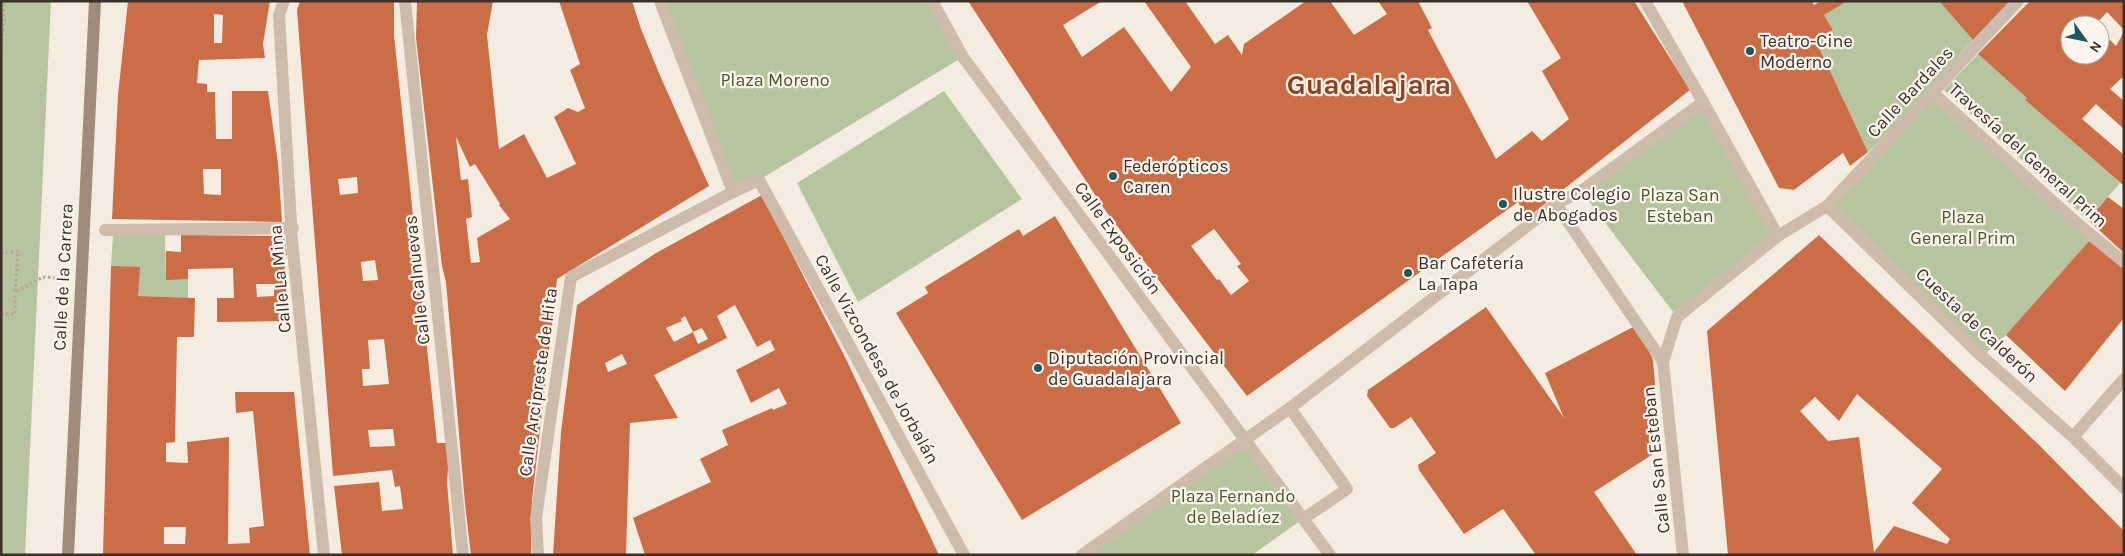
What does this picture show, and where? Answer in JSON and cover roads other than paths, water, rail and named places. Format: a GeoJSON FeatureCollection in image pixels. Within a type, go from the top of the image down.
{"type":"FeatureCollection","features":[{"type":"Feature","properties":{"kind":"street","name":"Calle de la Carrera"},"geometry":{"type":"LineString","coordinates":[[68,555],[95,1]]}},
{"type":"Feature","properties":{"kind":"street","name":"Calle La Mina"},"geometry":{"type":"LineString","coordinates":[[284,1],[279,15],[293,228],[292,241],[324,555]]}},
{"type":"Feature","properties":{"kind":"street","name":"Calle Calnuevas"},"geometry":{"type":"LineString","coordinates":[[405,1],[463,555]]}},
{"type":"Feature","properties":{"kind":"street"},"geometry":{"type":"LineString","coordinates":[[660,1],[733,192]]}},
{"type":"Feature","properties":{"kind":"street","name":"Calle Exposición"},"geometry":{"type":"LineString","coordinates":[[932,1],[964,57],[1244,440]]}},
{"type":"Feature","properties":{"kind":"street"},"geometry":{"type":"LineString","coordinates":[[1645,1],[1778,236]]}},
{"type":"Feature","properties":{"kind":"street","name":"Calle Bardales"},"geometry":{"type":"LineString","coordinates":[[1827,206],[2018,1]]}},
{"type":"Feature","properties":{"kind":"street","name":"Travesía del General Prim"},"geometry":{"type":"LineString","coordinates":[[1933,93],[2079,225],[2124,262]]}},
{"type":"Feature","properties":{"kind":"street"},"geometry":{"type":"LineString","coordinates":[[1082,555],[1290,408],[1556,204],[1581,191],[1703,102]]}},
{"type":"Feature","properties":{"kind":"street","name":"Calle Vizcondesa de Jorbalán"},"geometry":{"type":"LineString","coordinates":[[733,192],[759,180],[964,555]]}},
{"type":"Feature","properties":{"kind":"street","name":"Calle Arcipreste de Hita"},"geometry":{"type":"LineString","coordinates":[[538,555],[536,518],[570,277],[733,192]]}},
{"type":"Feature","properties":{"kind":"street"},"geometry":{"type":"LineString","coordinates":[[1556,204],[1663,362]]}},
{"type":"Feature","properties":{"kind":"street"},"geometry":{"type":"LineString","coordinates":[[1663,362],[1677,317],[1778,236],[1827,206]]}},
{"type":"Feature","properties":{"kind":"street","name":"Cuesta de Calderón"},"geometry":{"type":"LineString","coordinates":[[1827,206],[1976,351],[2072,437],[2124,488]]}},
{"type":"Feature","properties":{"kind":"street"},"geometry":{"type":"LineString","coordinates":[[105,230],[293,228]]}},
{"type":"Feature","properties":{"kind":"street","name":"Calle San Esteban"},"geometry":{"type":"LineString","coordinates":[[1663,362],[1683,555]]}},
{"type":"Feature","properties":{"kind":"street"},"geometry":{"type":"LineString","coordinates":[[2072,437],[2124,379]]}},
{"type":"Feature","properties":{"kind":"street"},"geometry":{"type":"LineString","coordinates":[[1290,408],[1347,489],[1304,519]]}},
{"type":"Feature","properties":{"kind":"street"},"geometry":{"type":"LineString","coordinates":[[1244,440],[1330,555]]}},
{"type":"Feature","properties":{"kind":"place","name":"Teatro-Cine Moderno"},"geometry":{"type":"Point","coordinates":[1750,51]}},
{"type":"Feature","properties":{"kind":"place","name":"Federópticos Caren"},"geometry":{"type":"Point","coordinates":[1113,176]}},
{"type":"Feature","properties":{"kind":"place","name":"Ilustre Colegio de Abogados"},"geometry":{"type":"Point","coordinates":[1503,204]}},
{"type":"Feature","properties":{"kind":"place","name":"Bar Cafetería La Tapa"},"geometry":{"type":"Point","coordinates":[1408,273]}},
{"type":"Feature","properties":{"kind":"place","name":"Diputación Provincial de Guadalajara"},"geometry":{"type":"Point","coordinates":[1038,368]}},
{"type":"Feature","properties":{"kind":"district","name":"Guadalajara"},"geometry":{"type":"Point","coordinates":[1369,84]}},
{"type":"Feature","properties":{"kind":"park label","name":"Plaza Moreno"},"geometry":{"type":"Point","coordinates":[775,80]}},
{"type":"Feature","properties":{"kind":"park label","name":"Plaza San Esteban"},"geometry":{"type":"Point","coordinates":[1680,205]}},
{"type":"Feature","properties":{"kind":"park label","name":"Plaza General Prim"},"geometry":{"type":"Point","coordinates":[1963,227]}},
{"type":"Feature","properties":{"kind":"park label","name":"Plaza Fernando de Beladíez"},"geometry":{"type":"Point","coordinates":[1233,506]}}]}
